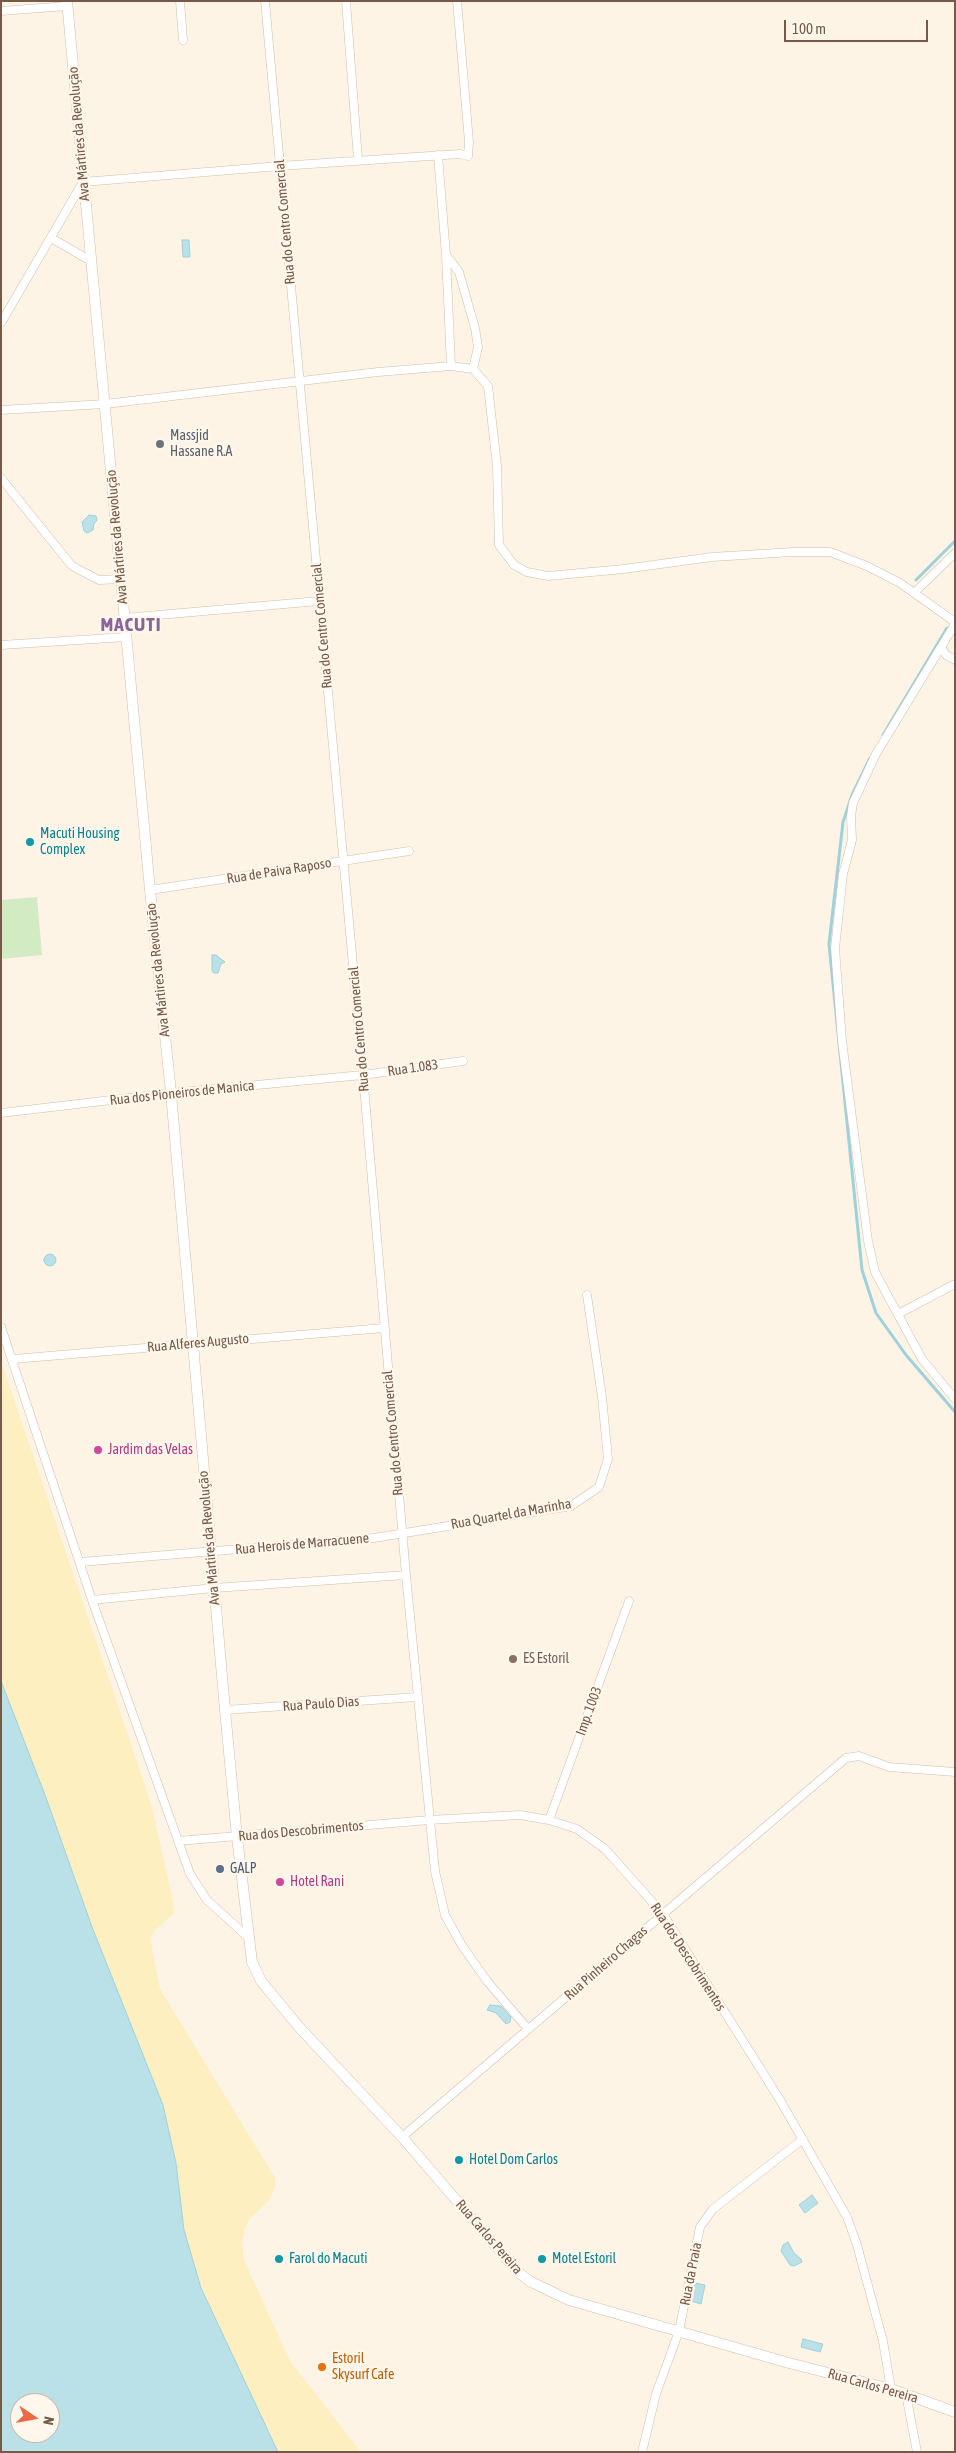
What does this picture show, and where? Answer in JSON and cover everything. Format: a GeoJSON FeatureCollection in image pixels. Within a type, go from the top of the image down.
{"type":"FeatureCollection","features":[{"type":"Feature","properties":{"kind":"street"},"geometry":{"type":"LineString","coordinates":[[180,1],[183,40]]}},
{"type":"Feature","properties":{"kind":"street","name":"Rua do Centro Comercial"},"geometry":{"type":"LineString","coordinates":[[265,1],[298,382],[364,1075],[384,1328],[417,1697],[435,1870],[445,1915],[461,1944],[487,1981],[528,2029]]}},
{"type":"Feature","properties":{"kind":"street"},"geometry":{"type":"LineString","coordinates":[[346,1],[358,160]]}},
{"type":"Feature","properties":{"kind":"street"},"geometry":{"type":"LineString","coordinates":[[1,323],[84,182],[358,160],[438,155],[468,156],[469,142],[457,1]]}},
{"type":"Feature","properties":{"kind":"street"},"geometry":{"type":"LineString","coordinates":[[1,11],[67,4]]}},
{"type":"Feature","properties":{"kind":"street","name":"Ava Mártires da Revolução"},"geometry":{"type":"LineString","coordinates":[[67,4],[124,618],[171,1093],[224,1710],[250,1939]]}},
{"type":"Feature","properties":{"kind":"street"},"geometry":{"type":"LineString","coordinates":[[438,155],[446,255],[451,366]]}},
{"type":"Feature","properties":{"kind":"street"},"geometry":{"type":"LineString","coordinates":[[51,238],[91,261]]}},
{"type":"Feature","properties":{"kind":"street"},"geometry":{"type":"LineString","coordinates":[[446,255],[459,272],[475,328],[478,347],[472,369]]}},
{"type":"Feature","properties":{"kind":"street"},"geometry":{"type":"LineString","coordinates":[[1,410],[105,404],[378,372],[451,366],[472,369],[488,386],[497,466],[499,545],[514,565],[527,572],[548,576],[624,569],[712,557],[793,552],[830,552],[867,566],[914,593],[955,623],[876,754],[854,803],[851,816],[852,840],[843,874],[835,948],[842,1041],[868,1241],[875,1272],[922,1359],[955,1399]]}},
{"type":"Feature","properties":{"kind":"street"},"geometry":{"type":"LineString","coordinates":[[1,478],[72,566],[99,580],[121,579]]}},
{"type":"Feature","properties":{"kind":"street"},"geometry":{"type":"LineString","coordinates":[[914,593],[955,553]]}},
{"type":"Feature","properties":{"kind":"street"},"geometry":{"type":"LineString","coordinates":[[124,618],[319,601]]}},
{"type":"Feature","properties":{"kind":"street"},"geometry":{"type":"LineString","coordinates":[[1,645],[126,636]]}},
{"type":"Feature","properties":{"kind":"street"},"geometry":{"type":"LineString","coordinates":[[941,647],[946,655],[955,660]]}},
{"type":"Feature","properties":{"kind":"street","name":"Rua de Paiva Raposo"},"geometry":{"type":"LineString","coordinates":[[150,890],[409,851]]}},
{"type":"Feature","properties":{"kind":"street","name":"Rua 1.083"},"geometry":{"type":"LineString","coordinates":[[364,1075],[463,1061]]}},
{"type":"Feature","properties":{"kind":"street","name":"Rua dos Pioneiros de Manica"},"geometry":{"type":"LineString","coordinates":[[1,1113],[171,1093],[364,1075]]}},
{"type":"Feature","properties":{"kind":"street"},"geometry":{"type":"LineString","coordinates":[[898,1314],[955,1284]]}},
{"type":"Feature","properties":{"kind":"street","name":"Rua Quartel da Marinha"},"geometry":{"type":"LineString","coordinates":[[403,1532],[571,1506],[599,1487],[608,1459],[602,1397],[587,1295]]}},
{"type":"Feature","properties":{"kind":"street"},"geometry":{"type":"LineString","coordinates":[[1,1327],[81,1562],[92,1600],[190,1874],[207,1900],[250,1939]]}},
{"type":"Feature","properties":{"kind":"street","name":"Rua Alferes Augusto"},"geometry":{"type":"LineString","coordinates":[[13,1359],[384,1328]]}},
{"type":"Feature","properties":{"kind":"street","name":"Rua Herois de Marracuene"},"geometry":{"type":"LineString","coordinates":[[81,1562],[341,1542],[403,1532]]}},
{"type":"Feature","properties":{"kind":"street"},"geometry":{"type":"LineString","coordinates":[[92,1600],[214,1588],[406,1575]]}},
{"type":"Feature","properties":{"kind":"street","name":"Imp. 1003"},"geometry":{"type":"LineString","coordinates":[[549,1820],[629,1602]]}},
{"type":"Feature","properties":{"kind":"street","name":"Rua Paulo Dias"},"geometry":{"type":"LineString","coordinates":[[224,1710],[417,1697]]}},
{"type":"Feature","properties":{"kind":"street","name":"Rua Pinheiro Chagas"},"geometry":{"type":"LineString","coordinates":[[402,2137],[846,1758],[859,1756],[889,1767],[955,1772]]}},
{"type":"Feature","properties":{"kind":"street","name":"Rua dos Descobrimentos"},"geometry":{"type":"LineString","coordinates":[[178,1840],[237,1837],[429,1820],[520,1815],[549,1820],[577,1829],[605,1849],[663,1914],[803,2139],[847,2217],[883,2341],[891,2389]]}},
{"type":"Feature","properties":{"kind":"street","name":"Rua Carlos Pereira"},"geometry":{"type":"LineString","coordinates":[[250,1939],[252,1962],[261,1980],[299,2027],[402,2137],[518,2272],[546,2291],[569,2300],[891,2389],[955,2412]]}},
{"type":"Feature","properties":{"kind":"street","name":"Rua da Praia"},"geometry":{"type":"LineString","coordinates":[[642,2452],[656,2394],[679,2331],[700,2227],[714,2209],[803,2139]]}},
{"type":"Feature","properties":{"kind":"street"},"geometry":{"type":"LineString","coordinates":[[906,2394],[918,2452]]}},
{"type":"Feature","properties":{"kind":"green space"},"geometry":{"type":"Polygon","coordinates":[[[37,897],[42,955],[1,959],[1,900],[37,897]]]}},
{"type":"Feature","properties":{"kind":"sand"},"geometry":{"type":"Polygon","coordinates":[[[1,1361],[151,1803],[174,1905],[173,1914],[154,1931],[150,1938],[160,1989],[275,2178],[275,2188],[270,2199],[249,2220],[244,2231],[242,2244],[244,2260],[290,2361],[361,2452],[278,2452],[211,2311],[192,2261],[184,2230],[176,2163],[163,2105],[92,1927],[45,1795],[1,1681],[1,1361]]]}},
{"type":"Feature","properties":{"kind":"water"},"geometry":{"type":"Polygon","coordinates":[[[182,240],[189,240],[190,257],[183,257],[182,240]]]}},
{"type":"Feature","properties":{"kind":"water"},"geometry":{"type":"Polygon","coordinates":[[[89,515],[96,516],[97,520],[93,530],[87,533],[84,531],[82,522],[89,515]]]}},
{"type":"Feature","properties":{"kind":"water"},"geometry":{"type":"Polygon","coordinates":[[[212,955],[216,955],[225,962],[221,964],[218,973],[212,971],[212,955]]]}},
{"type":"Feature","properties":{"kind":"water"},"geometry":{"type":"Polygon","coordinates":[[[52,1254],[55,1255],[55,1265],[48,1266],[45,1265],[44,1258],[45,1255],[52,1254]]]}},
{"type":"Feature","properties":{"kind":"water"},"geometry":{"type":"Polygon","coordinates":[[[1,1681],[45,1795],[92,1927],[163,2105],[176,2163],[184,2230],[201,2288],[278,2452],[1,2452],[1,1681]]]}},
{"type":"Feature","properties":{"kind":"water"},"geometry":{"type":"Polygon","coordinates":[[[490,2005],[501,2006],[511,2017],[510,2022],[506,2024],[496,2013],[487,2010],[490,2005]]]}},
{"type":"Feature","properties":{"kind":"water"},"geometry":{"type":"Polygon","coordinates":[[[812,2195],[818,2203],[805,2213],[799,2205],[812,2195]]]}},
{"type":"Feature","properties":{"kind":"water"},"geometry":{"type":"Polygon","coordinates":[[[788,2242],[802,2262],[794,2266],[790,2265],[781,2251],[783,2245],[788,2242]]]}},
{"type":"Feature","properties":{"kind":"water"},"geometry":{"type":"Polygon","coordinates":[[[695,2283],[705,2285],[701,2304],[691,2301],[695,2283]]]}},
{"type":"Feature","properties":{"kind":"water"},"geometry":{"type":"Polygon","coordinates":[[[803,2339],[823,2344],[820,2352],[801,2347],[803,2339]]]}},
{"type":"Feature","properties":{"kind":"waterway"},"geometry":{"type":"LineString","coordinates":[[916,580],[955,541]]}},
{"type":"Feature","properties":{"kind":"waterway"},"geometry":{"type":"LineString","coordinates":[[883,735],[947,628]]}},
{"type":"Feature","properties":{"kind":"waterway"},"geometry":{"type":"LineString","coordinates":[[870,758],[852,795],[843,822],[829,944],[862,1270],[876,1313],[906,1355],[955,1412]]}},
{"type":"Feature","properties":{"kind":"place","name":"Massjid Hassane R.A"},"geometry":{"type":"Point","coordinates":[160,444]}},
{"type":"Feature","properties":{"kind":"place","name":"Macuti Housing Complex"},"geometry":{"type":"Point","coordinates":[30,842]}},
{"type":"Feature","properties":{"kind":"place","name":"Jardim das Velas"},"geometry":{"type":"Point","coordinates":[98,1450]}},
{"type":"Feature","properties":{"kind":"place","name":"ES Estoril"},"geometry":{"type":"Point","coordinates":[513,1659]}},
{"type":"Feature","properties":{"kind":"place","name":"GALP"},"geometry":{"type":"Point","coordinates":[220,1869]}},
{"type":"Feature","properties":{"kind":"place","name":"Hotel Rani"},"geometry":{"type":"Point","coordinates":[280,1882]}},
{"type":"Feature","properties":{"kind":"place","name":"Hotel Dom Carlos"},"geometry":{"type":"Point","coordinates":[459,2160]}},
{"type":"Feature","properties":{"kind":"place","name":"Farol do Macuti"},"geometry":{"type":"Point","coordinates":[279,2259]}},
{"type":"Feature","properties":{"kind":"place","name":"Motel Estoril"},"geometry":{"type":"Point","coordinates":[542,2259]}},
{"type":"Feature","properties":{"kind":"place","name":"Estoril Skysurf Cafe"},"geometry":{"type":"Point","coordinates":[322,2367]}},
{"type":"Feature","properties":{"kind":"district","name":"MACUTI"},"geometry":{"type":"Point","coordinates":[131,625]}}]}
